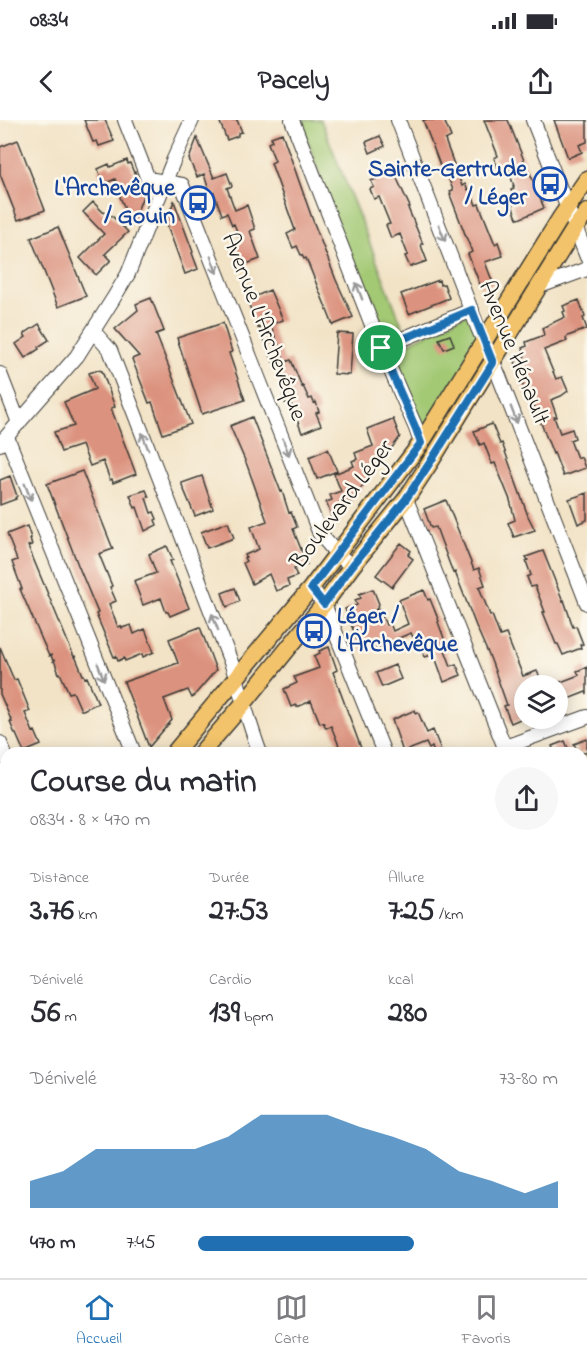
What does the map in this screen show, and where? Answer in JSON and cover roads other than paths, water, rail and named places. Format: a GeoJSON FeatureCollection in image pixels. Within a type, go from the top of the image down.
{"type":"FeatureCollection","features":[{"type":"Feature","properties":{"kind":"main road","name":"Boulevard Léger"},"geometry":{"type":"LineString","coordinates":[[179,747],[311,588],[421,443],[483,341],[587,179]]}},
{"type":"Feature","properties":{"kind":"main road","name":"Boulevard Léger"},"geometry":{"type":"LineString","coordinates":[[206,747],[324,604],[406,499],[587,212]]}},
{"type":"Feature","properties":{"kind":"street","name":"Avenue L'Archevêque"},"geometry":{"type":"LineString","coordinates":[[125,120],[148,179],[182,185],[320,534],[337,554],[352,566]]}},
{"type":"Feature","properties":{"kind":"street"},"geometry":{"type":"LineString","coordinates":[[131,747],[3,441],[77,356],[128,274],[192,120]]}},
{"type":"Feature","properties":{"kind":"street"},"geometry":{"type":"LineString","coordinates":[[292,120],[381,348],[421,443]]}},
{"type":"Feature","properties":{"kind":"street","name":"Avenue Hénault"},"geometry":{"type":"LineString","coordinates":[[398,120],[587,603]]}},
{"type":"Feature","properties":{"kind":"street"},"geometry":{"type":"LineString","coordinates":[[533,120],[587,258]]}},
{"type":"Feature","properties":{"kind":"street"},"geometry":{"type":"LineString","coordinates":[[540,286],[587,269]]}},
{"type":"Feature","properties":{"kind":"street"},"geometry":{"type":"LineString","coordinates":[[381,348],[472,310]]}},
{"type":"Feature","properties":{"kind":"street"},"geometry":{"type":"LineString","coordinates":[[93,331],[110,350],[236,677],[258,747]]}},
{"type":"Feature","properties":{"kind":"street"},"geometry":{"type":"LineString","coordinates":[[0,374],[19,423]]}},
{"type":"Feature","properties":{"kind":"street"},"geometry":{"type":"LineString","coordinates":[[406,499],[505,747]]}},
{"type":"Feature","properties":{"kind":"street"},"geometry":{"type":"LineString","coordinates":[[311,588],[324,604],[382,747]]}},
{"type":"Feature","properties":{"kind":"street"},"geometry":{"type":"LineString","coordinates":[[513,747],[587,717]]}},
{"type":"Feature","properties":{"kind":"place","name":"Sainte-Gertrude / Léger"},"geometry":{"type":"Point","coordinates":[550,184]}},
{"type":"Feature","properties":{"kind":"place","name":"L'Archevêque / Gouin"},"geometry":{"type":"Point","coordinates":[198,203]}},
{"type":"Feature","properties":{"kind":"place","name":"Léger / L'Archevêque"},"geometry":{"type":"Point","coordinates":[314,631]}}]}
